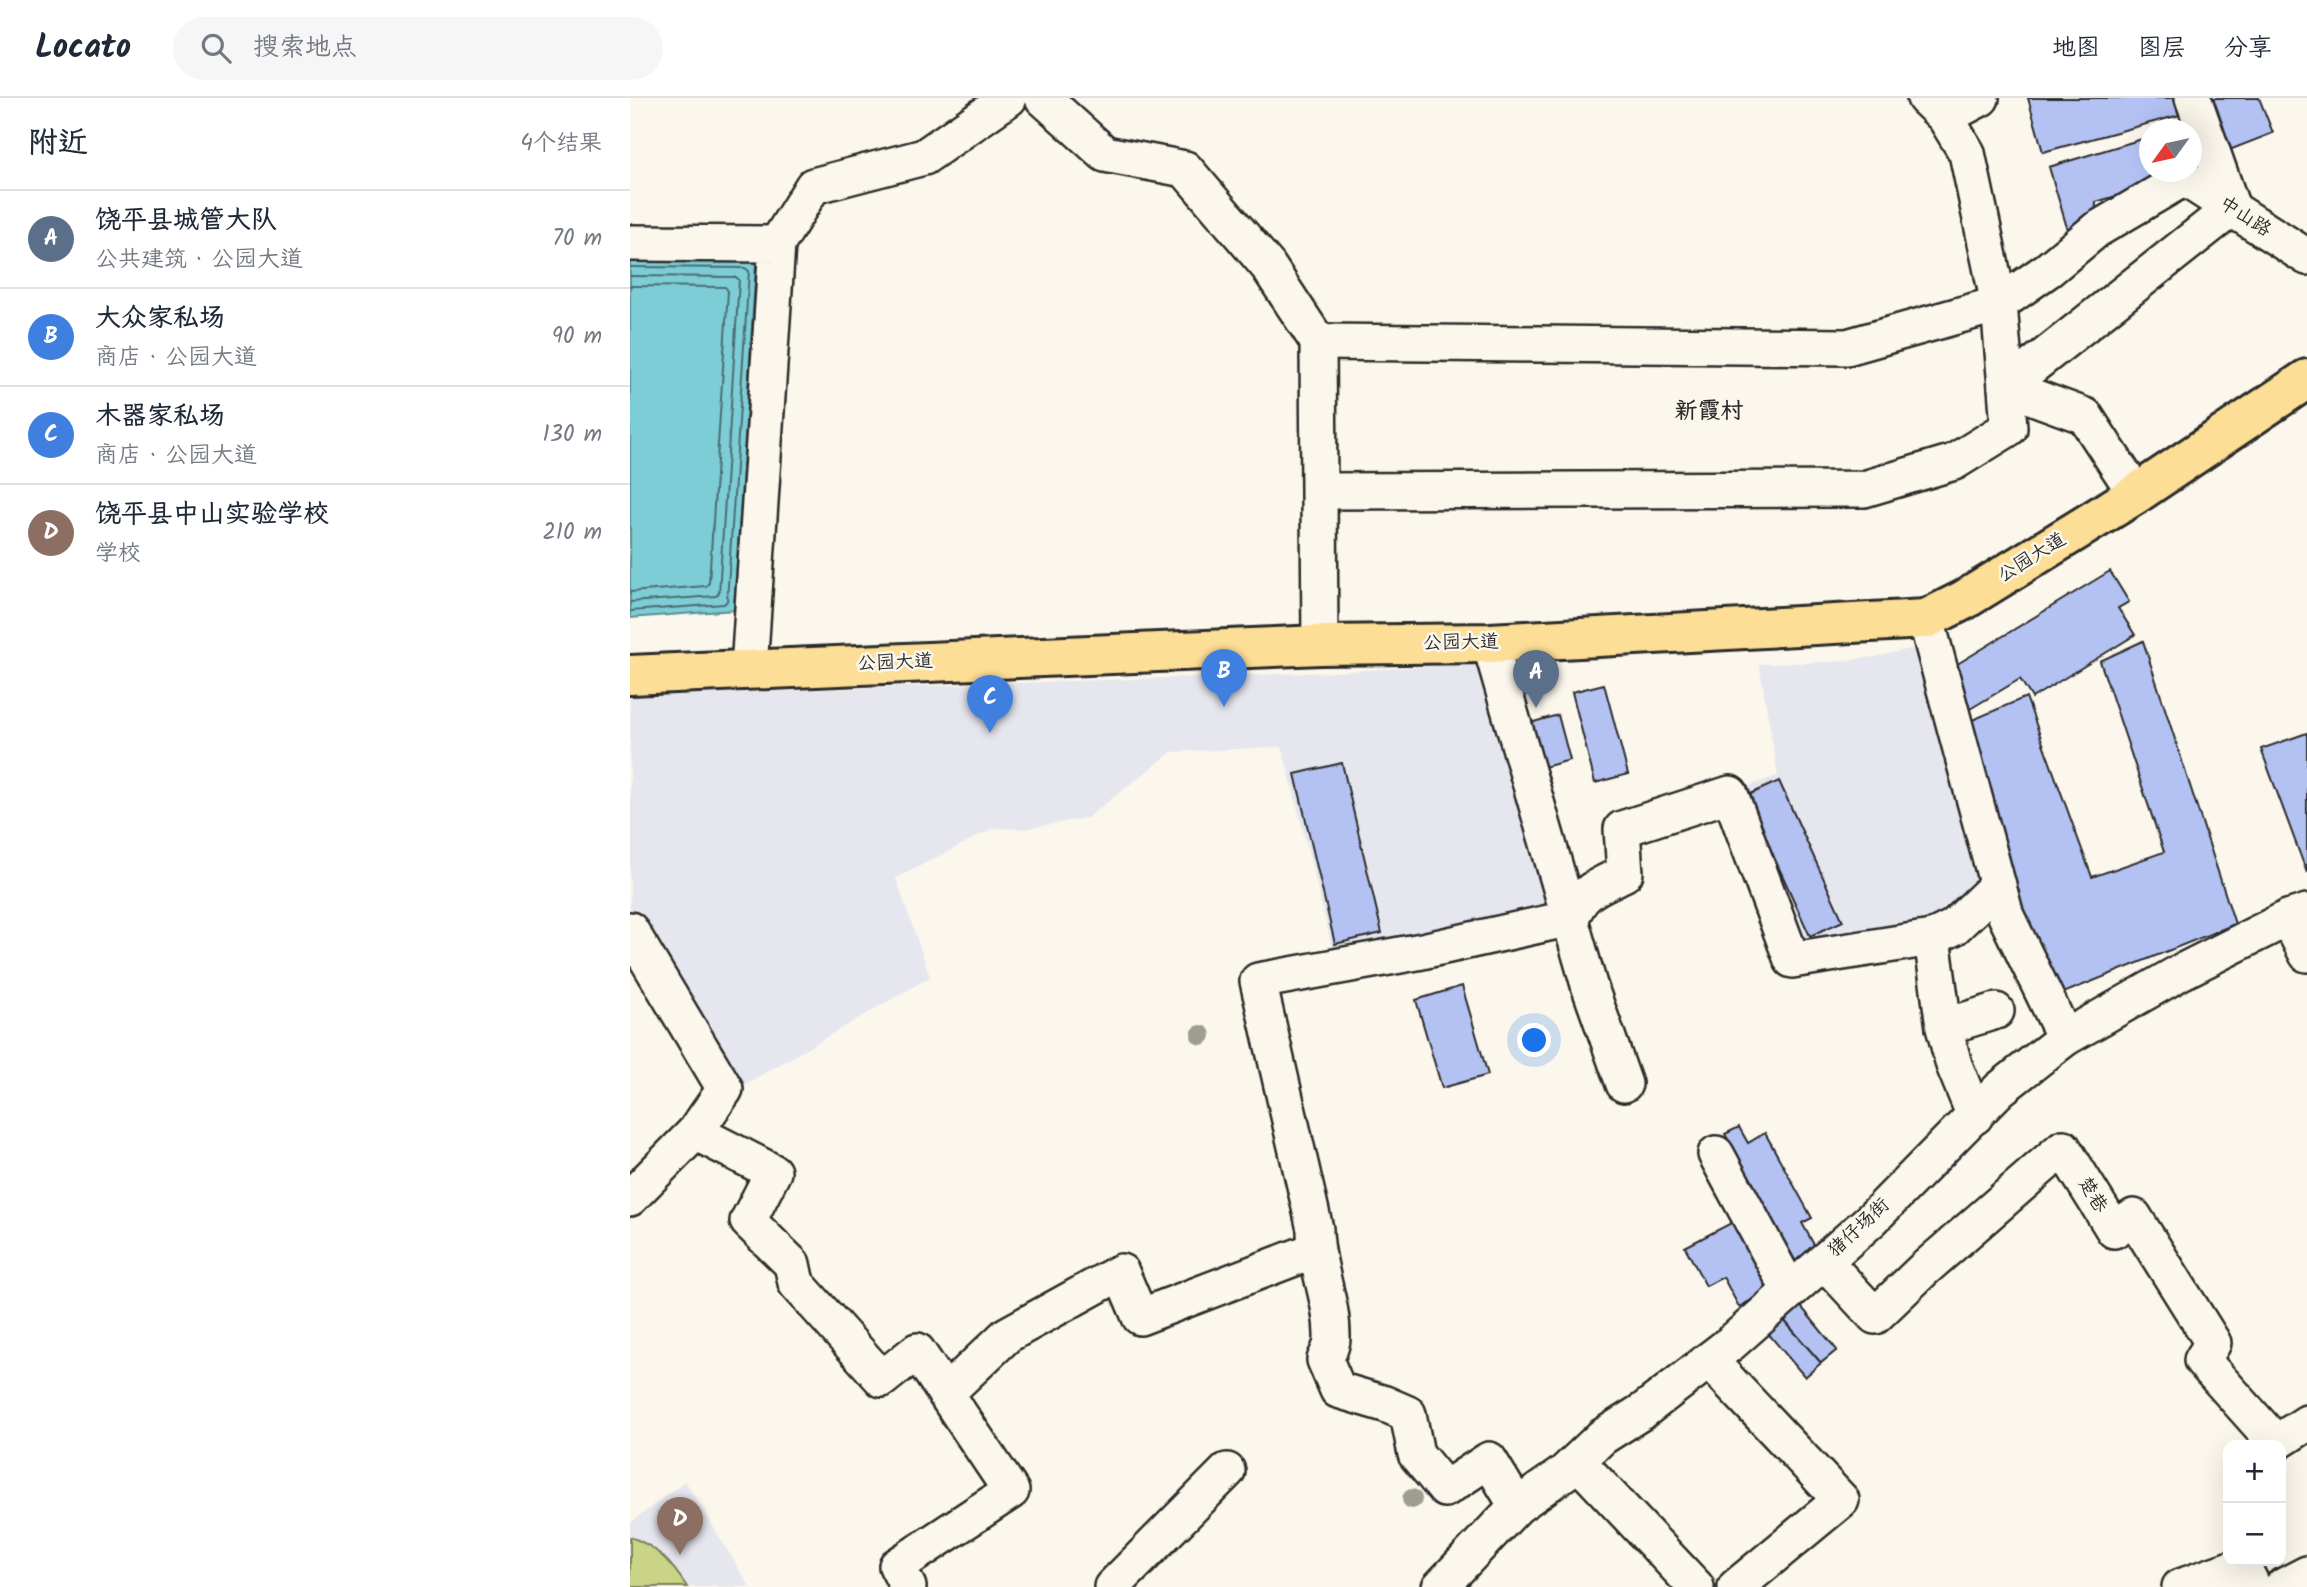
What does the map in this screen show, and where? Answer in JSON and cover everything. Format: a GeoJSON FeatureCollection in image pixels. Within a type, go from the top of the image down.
{"type":"FeatureCollection","features":[{"type":"Feature","properties":{"kind":"main road","name":"公园大道"},"geometry":{"type":"LineString","coordinates":[[630,675],[1320,645],[1490,643],[1926,619],[1964,600],[2136,494],[2307,379]]}},
{"type":"Feature","properties":{"kind":"street"},"geometry":{"type":"LineString","coordinates":[[749,669],[777,244],[813,186],[924,157],[1009,98]]}},
{"type":"Feature","properties":{"kind":"street"},"geometry":{"type":"LineString","coordinates":[[1043,98],[1105,154],[1185,169],[1268,266],[1318,342],[1320,645]]}},
{"type":"Feature","properties":{"kind":"street"},"geometry":{"type":"LineString","coordinates":[[1320,491],[1864,489],[1954,462],[2009,428],[1999,304],[1967,153],[1935,108],[1981,98]]}},
{"type":"Feature","properties":{"kind":"street"},"geometry":{"type":"LineString","coordinates":[[2006,387],[2232,208],[2193,98]]}},
{"type":"Feature","properties":{"kind":"street","name":"中山路"},"geometry":{"type":"LineString","coordinates":[[1999,304],[2049,269],[2096,230],[2184,178],[2307,257]]}},
{"type":"Feature","properties":{"kind":"street"},"geometry":{"type":"LineString","coordinates":[[630,243],[777,244]]}},
{"type":"Feature","properties":{"kind":"street"},"geometry":{"type":"LineString","coordinates":[[1318,342],[1847,347],[1999,304]]}},
{"type":"Feature","properties":{"kind":"street"},"geometry":{"type":"LineString","coordinates":[[2006,387],[2085,416],[2136,494]]}},
{"type":"Feature","properties":{"kind":"street"},"geometry":{"type":"LineString","coordinates":[[1926,619],[2006,916],[2065,1038]]}},
{"type":"Feature","properties":{"kind":"street"},"geometry":{"type":"LineString","coordinates":[[1490,643],[1589,985],[1624,1084]]}},
{"type":"Feature","properties":{"kind":"street"},"geometry":{"type":"LineString","coordinates":[[1571,918],[1578,900],[1625,873],[1622,829],[1730,794],[1792,960],[1933,937],[1954,927],[1998,885]]}},
{"type":"Feature","properties":{"kind":"street"},"geometry":{"type":"LineString","coordinates":[[2298,915],[2307,954]]}},
{"type":"Feature","properties":{"kind":"street","name":"猪仔场街"},"geometry":{"type":"LineString","coordinates":[[1440,1587],[1517,1506],[1564,1473],[1602,1437],[1643,1411],[1709,1360],[1790,1291],[1872,1219],[2000,1089],[2065,1038],[2179,973],[2298,915]]}},
{"type":"Feature","properties":{"kind":"street"},"geometry":{"type":"LineString","coordinates":[[1517,1506],[1489,1460],[1446,1489],[1416,1454],[1408,1415],[1385,1404],[1338,1390],[1325,1360],[1332,1341],[1327,1291],[1315,1250],[1315,1229],[1258,981],[1422,951],[1571,918]]}},
{"type":"Feature","properties":{"kind":"street"},"geometry":{"type":"LineString","coordinates":[[630,930],[725,1089],[695,1132],[630,1198]]}},
{"type":"Feature","properties":{"kind":"street"},"geometry":{"type":"LineString","coordinates":[[1933,937],[1944,1027],[1954,1065],[1975,1116]]}},
{"type":"Feature","properties":{"kind":"street"},"geometry":{"type":"LineString","coordinates":[[1944,1027],[1996,1011]]}},
{"type":"Feature","properties":{"kind":"street"},"geometry":{"type":"LineString","coordinates":[[695,1132],[773,1172],[748,1221],[792,1264],[796,1283],[881,1379],[917,1351],[1011,1491],[897,1566],[908,1587]]}},
{"type":"Feature","properties":{"kind":"street","name":"楚巷"},"geometry":{"type":"LineString","coordinates":[[1824,1261],[1875,1316],[1923,1270],[2063,1148],[2114,1230],[2134,1217],[2213,1343],[2202,1360],[2276,1443],[2303,1433]]}},
{"type":"Feature","properties":{"kind":"street"},"geometry":{"type":"LineString","coordinates":[[1716,1154],[1790,1291]]}},
{"type":"Feature","properties":{"kind":"street"},"geometry":{"type":"LineString","coordinates":[[946,1393],[1007,1335],[1121,1272],[1140,1317],[1315,1250]]}},
{"type":"Feature","properties":{"kind":"street"},"geometry":{"type":"LineString","coordinates":[[1709,1360],[1841,1500],[1736,1587]]}},
{"type":"Feature","properties":{"kind":"street"},"geometry":{"type":"LineString","coordinates":[[1577,1461],[1696,1587]]}},
{"type":"Feature","properties":{"kind":"street"},"geometry":{"type":"LineString","coordinates":[[1112,1587],[1227,1471]]}},
{"type":"Feature","properties":{"kind":"street"},"geometry":{"type":"LineString","coordinates":[[2282,1587],[2307,1574]]}},
{"type":"Feature","properties":{"kind":"street"},"geometry":{"type":"LineString","coordinates":[[2180,1587],[2247,1576]]}},
{"type":"Feature","properties":{"kind":"shaded area"},"geometry":{"type":"Polygon","coordinates":[[[1923,646],[1986,873],[1945,924],[1798,951],[1738,790],[1778,775],[1759,664],[1828,662],[1875,657],[1923,646]]]}},
{"type":"Feature","properties":{"kind":"shaded area"},"geometry":{"type":"Polygon","coordinates":[[[1485,662],[1555,908],[1333,951],[1282,747],[1172,752],[1087,818],[1023,829],[994,828],[896,878],[930,977],[737,1089],[630,913],[630,696],[1336,672],[1485,662]]]}},
{"type":"Feature","properties":{"kind":"shaded area"},"geometry":{"type":"Polygon","coordinates":[[[685,1481],[750,1587],[630,1587],[630,1523],[685,1481]]]}},
{"type":"Feature","properties":{"kind":"green space"},"geometry":{"type":"Polygon","coordinates":[[[630,1537],[648,1545],[663,1557],[687,1587],[630,1587],[630,1537]]]}},
{"type":"Feature","properties":{"kind":"water"},"geometry":{"type":"Polygon","coordinates":[[[630,260],[756,261],[734,610],[630,618],[630,260]]]}},
{"type":"Feature","properties":{"kind":"building"},"geometry":{"type":"Polygon","coordinates":[[[2028,98],[2182,98],[2187,113],[2165,119],[2139,119],[2139,126],[2043,152],[2028,98]]]}},
{"type":"Feature","properties":{"kind":"building"},"geometry":{"type":"Polygon","coordinates":[[[2207,98],[2259,98],[2273,133],[2227,151],[2207,98]]]}},
{"type":"Feature","properties":{"kind":"building"},"geometry":{"type":"Polygon","coordinates":[[[2139,140],[2139,182],[2156,184],[2096,202],[2095,222],[2068,231],[2049,167],[2139,140]]]}},
{"type":"Feature","properties":{"kind":"building"},"geometry":{"type":"Polygon","coordinates":[[[2110,571],[2129,602],[2118,608],[2135,635],[2032,698],[2020,679],[1965,712],[1941,674],[2110,571]]]}},
{"type":"Feature","properties":{"kind":"building"},"geometry":{"type":"Polygon","coordinates":[[[2143,641],[2235,924],[2056,996],[2014,909],[1963,724],[2026,697],[2092,877],[2164,852],[2100,661],[2143,641]]]}},
{"type":"Feature","properties":{"kind":"building"},"geometry":{"type":"Polygon","coordinates":[[[1604,684],[1628,774],[1595,783],[1572,692],[1604,684]]]}},
{"type":"Feature","properties":{"kind":"building"},"geometry":{"type":"Polygon","coordinates":[[[1558,715],[1570,760],[1533,770],[1530,723],[1558,715]]]}},
{"type":"Feature","properties":{"kind":"building"},"geometry":{"type":"Polygon","coordinates":[[[2307,733],[2307,873],[2261,749],[2307,733]]]}},
{"type":"Feature","properties":{"kind":"building"},"geometry":{"type":"Polygon","coordinates":[[[1342,763],[1382,933],[1335,944],[1295,774],[1342,763]]]}},
{"type":"Feature","properties":{"kind":"building"},"geometry":{"type":"Polygon","coordinates":[[[1779,781],[1843,921],[1810,936],[1746,796],[1779,781]]]}},
{"type":"Feature","properties":{"kind":"building"},"geometry":{"type":"Polygon","coordinates":[[[1462,986],[1488,1075],[1442,1088],[1416,1000],[1462,986]]]}},
{"type":"Feature","properties":{"kind":"building"},"geometry":{"type":"Polygon","coordinates":[[[1739,1127],[1748,1143],[1765,1133],[1812,1218],[1802,1223],[1818,1252],[1797,1264],[1725,1134],[1739,1127]]]}},
{"type":"Feature","properties":{"kind":"building"},"geometry":{"type":"Polygon","coordinates":[[[1735,1221],[1772,1289],[1739,1307],[1723,1277],[1706,1286],[1685,1247],[1735,1221]]]}},
{"type":"Feature","properties":{"kind":"building"},"geometry":{"type":"Polygon","coordinates":[[[1799,1304],[1837,1350],[1821,1363],[1782,1318],[1799,1304]]]}},
{"type":"Feature","properties":{"kind":"building"},"geometry":{"type":"Polygon","coordinates":[[[1782,1318],[1821,1363],[1805,1377],[1766,1331],[1782,1318]]]}},
{"type":"Feature","properties":{"kind":"place","name":"大众家私场"},"geometry":{"type":"Point","coordinates":[1224,707]}},
{"type":"Feature","properties":{"kind":"place","name":"饶平县城管大队"},"geometry":{"type":"Point","coordinates":[1536,708]}},
{"type":"Feature","properties":{"kind":"place","name":"木器家私场"},"geometry":{"type":"Point","coordinates":[990,733]}},
{"type":"Feature","properties":{"kind":"place","name":"饶平县中山实验学校"},"geometry":{"type":"Point","coordinates":[680,1555]}},
{"type":"Feature","properties":{"kind":"district","name":"新霞村"},"geometry":{"type":"Point","coordinates":[1709,412]}}]}
